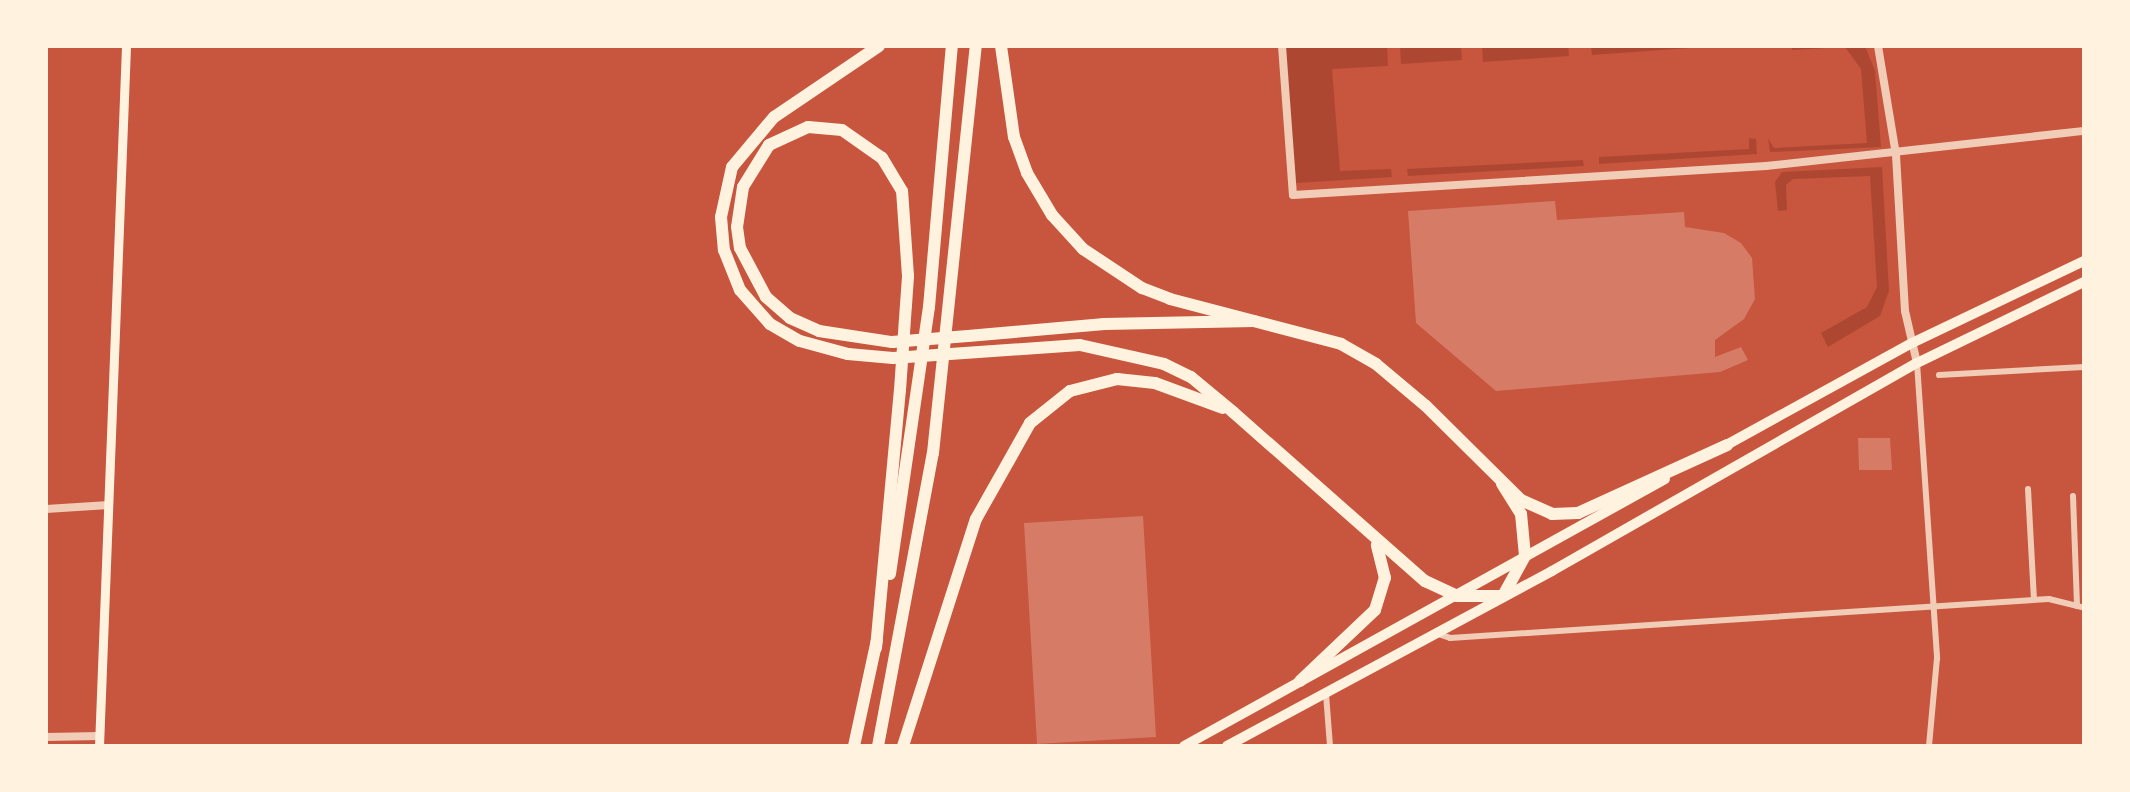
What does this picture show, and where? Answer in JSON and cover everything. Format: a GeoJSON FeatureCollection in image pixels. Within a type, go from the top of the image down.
{"type":"FeatureCollection","features":[{"type":"Feature","properties":{"kind":"highway"},"geometry":{"type":"LineString","coordinates":[[879,46],[774,117],[732,167],[721,217],[724,250],[740,290],[759,314],[800,341],[848,354],[893,358],[1049,345],[1124,351],[1191,377],[1376,542],[1425,581],[1457,596],[1503,596]]}},
{"type":"Feature","properties":{"kind":"highway"},"geometry":{"type":"LineString","coordinates":[[854,746],[876,648],[919,386],[952,46]]}},
{"type":"Feature","properties":{"kind":"highway"},"geometry":{"type":"LineString","coordinates":[[878,746],[915,563],[942,385],[976,46]]}},
{"type":"Feature","properties":{"kind":"highway"},"geometry":{"type":"LineString","coordinates":[[1001,46],[1019,152],[1039,195],[1065,232],[1103,265],[1142,288],[1326,339],[1376,364],[1465,443],[1502,484],[1521,514],[1525,556],[1503,596]]}},
{"type":"Feature","properties":{"kind":"highway"},"geometry":{"type":"LineString","coordinates":[[876,648],[900,390],[906,305],[905,213],[894,173],[857,137],[824,126],[808,127],[769,145],[743,187],[737,227],[740,248],[766,297],[811,328],[892,342],[1104,324],[1254,321]]}},
{"type":"Feature","properties":{"kind":"highway"},"geometry":{"type":"LineString","coordinates":[[1184,746],[1912,343],[2084,261]]}},
{"type":"Feature","properties":{"kind":"highway"},"geometry":{"type":"LineString","coordinates":[[1227,746],[1325,690],[1503,596],[1917,363],[2084,282]]}},
{"type":"Feature","properties":{"kind":"highway"},"geometry":{"type":"LineString","coordinates":[[903,746],[976,519],[1030,423],[1070,391],[1117,379],[1155,383],[1233,412]]}},
{"type":"Feature","properties":{"kind":"highway"},"geometry":{"type":"LineString","coordinates":[[1502,484],[1538,509],[1578,513],[1727,445]]}},
{"type":"Feature","properties":{"kind":"highway"},"geometry":{"type":"LineString","coordinates":[[1300,681],[1375,610],[1385,578],[1376,542]]}},
{"type":"Feature","properties":{"kind":"main road"},"geometry":{"type":"LineString","coordinates":[[100,741],[126,46]]}},
{"type":"Feature","properties":{"kind":"street"},"geometry":{"type":"LineString","coordinates":[[1282,46],[1293,195],[1896,155],[1984,146],[2021,135],[2084,131]]}},
{"type":"Feature","properties":{"kind":"street"},"geometry":{"type":"LineString","coordinates":[[1878,46],[1896,155],[1912,343],[1917,363],[1937,692],[1929,746]]}},
{"type":"Feature","properties":{"kind":"street"},"geometry":{"type":"LineString","coordinates":[[1939,375],[2084,367]]}},
{"type":"Feature","properties":{"kind":"street"},"geometry":{"type":"LineString","coordinates":[[2028,489],[2034,600]]}},
{"type":"Feature","properties":{"kind":"street"},"geometry":{"type":"LineString","coordinates":[[1432,632],[1450,638],[2034,600],[2080,607],[2073,496]]}},
{"type":"Feature","properties":{"kind":"street"},"geometry":{"type":"LineString","coordinates":[[46,509],[109,505]]}},
{"type":"Feature","properties":{"kind":"street"},"geometry":{"type":"LineString","coordinates":[[1325,690],[1330,746]]}},
{"type":"Feature","properties":{"kind":"street"},"geometry":{"type":"LineString","coordinates":[[46,737],[100,741]]}},
{"type":"Feature","properties":{"kind":"shaded area"},"geometry":{"type":"Polygon","coordinates":[[[1285,46],[1387,46],[1388,66],[1332,69],[1340,171],[1391,169],[1392,177],[1296,183],[1285,46]]]}},
{"type":"Feature","properties":{"kind":"shaded area"},"geometry":{"type":"Polygon","coordinates":[[[1400,46],[1461,46],[1462,60],[1401,64],[1400,46]]]}},
{"type":"Feature","properties":{"kind":"shaded area"},"geometry":{"type":"Polygon","coordinates":[[[1482,46],[1568,46],[1569,56],[1483,62],[1482,46]]]}},
{"type":"Feature","properties":{"kind":"shaded area"},"geometry":{"type":"Polygon","coordinates":[[[1591,46],[1717,46],[1592,55],[1591,46]]]}},
{"type":"Feature","properties":{"kind":"shaded area"},"geometry":{"type":"Polygon","coordinates":[[[1792,46],[1865,46],[1875,71],[1881,147],[1770,152],[1768,138],[1774,148],[1867,143],[1861,69],[1845,47],[1792,50],[1792,46]]]}},
{"type":"Feature","properties":{"kind":"shaded area"},"geometry":{"type":"Polygon","coordinates":[[[1749,138],[1756,139],[1757,154],[1599,164],[1599,157],[1749,149],[1749,138]]]}},
{"type":"Feature","properties":{"kind":"shaded area"},"geometry":{"type":"Polygon","coordinates":[[[1583,160],[1584,166],[1408,176],[1407,169],[1583,160]]]}},
{"type":"Feature","properties":{"kind":"shaded area"},"geometry":{"type":"Polygon","coordinates":[[[1882,167],[1889,291],[1880,316],[1828,347],[1821,333],[1867,307],[1877,287],[1870,176],[1793,179],[1786,185],[1787,210],[1778,211],[1775,182],[1782,172],[1882,167]]]}},
{"type":"Feature","properties":{"kind":"building"},"geometry":{"type":"Polygon","coordinates":[[[1555,201],[1557,220],[1684,212],[1685,227],[1724,233],[1741,243],[1752,258],[1755,299],[1744,319],[1715,340],[1715,357],[1741,347],[1748,360],[1720,372],[1496,391],[1416,323],[1408,211],[1555,201]]]}},
{"type":"Feature","properties":{"kind":"building"},"geometry":{"type":"Polygon","coordinates":[[[1858,438],[1890,438],[1892,470],[1859,470],[1858,438]]]}},
{"type":"Feature","properties":{"kind":"building"},"geometry":{"type":"Polygon","coordinates":[[[1143,516],[1156,737],[1037,744],[1024,523],[1143,516]]]}}]}
